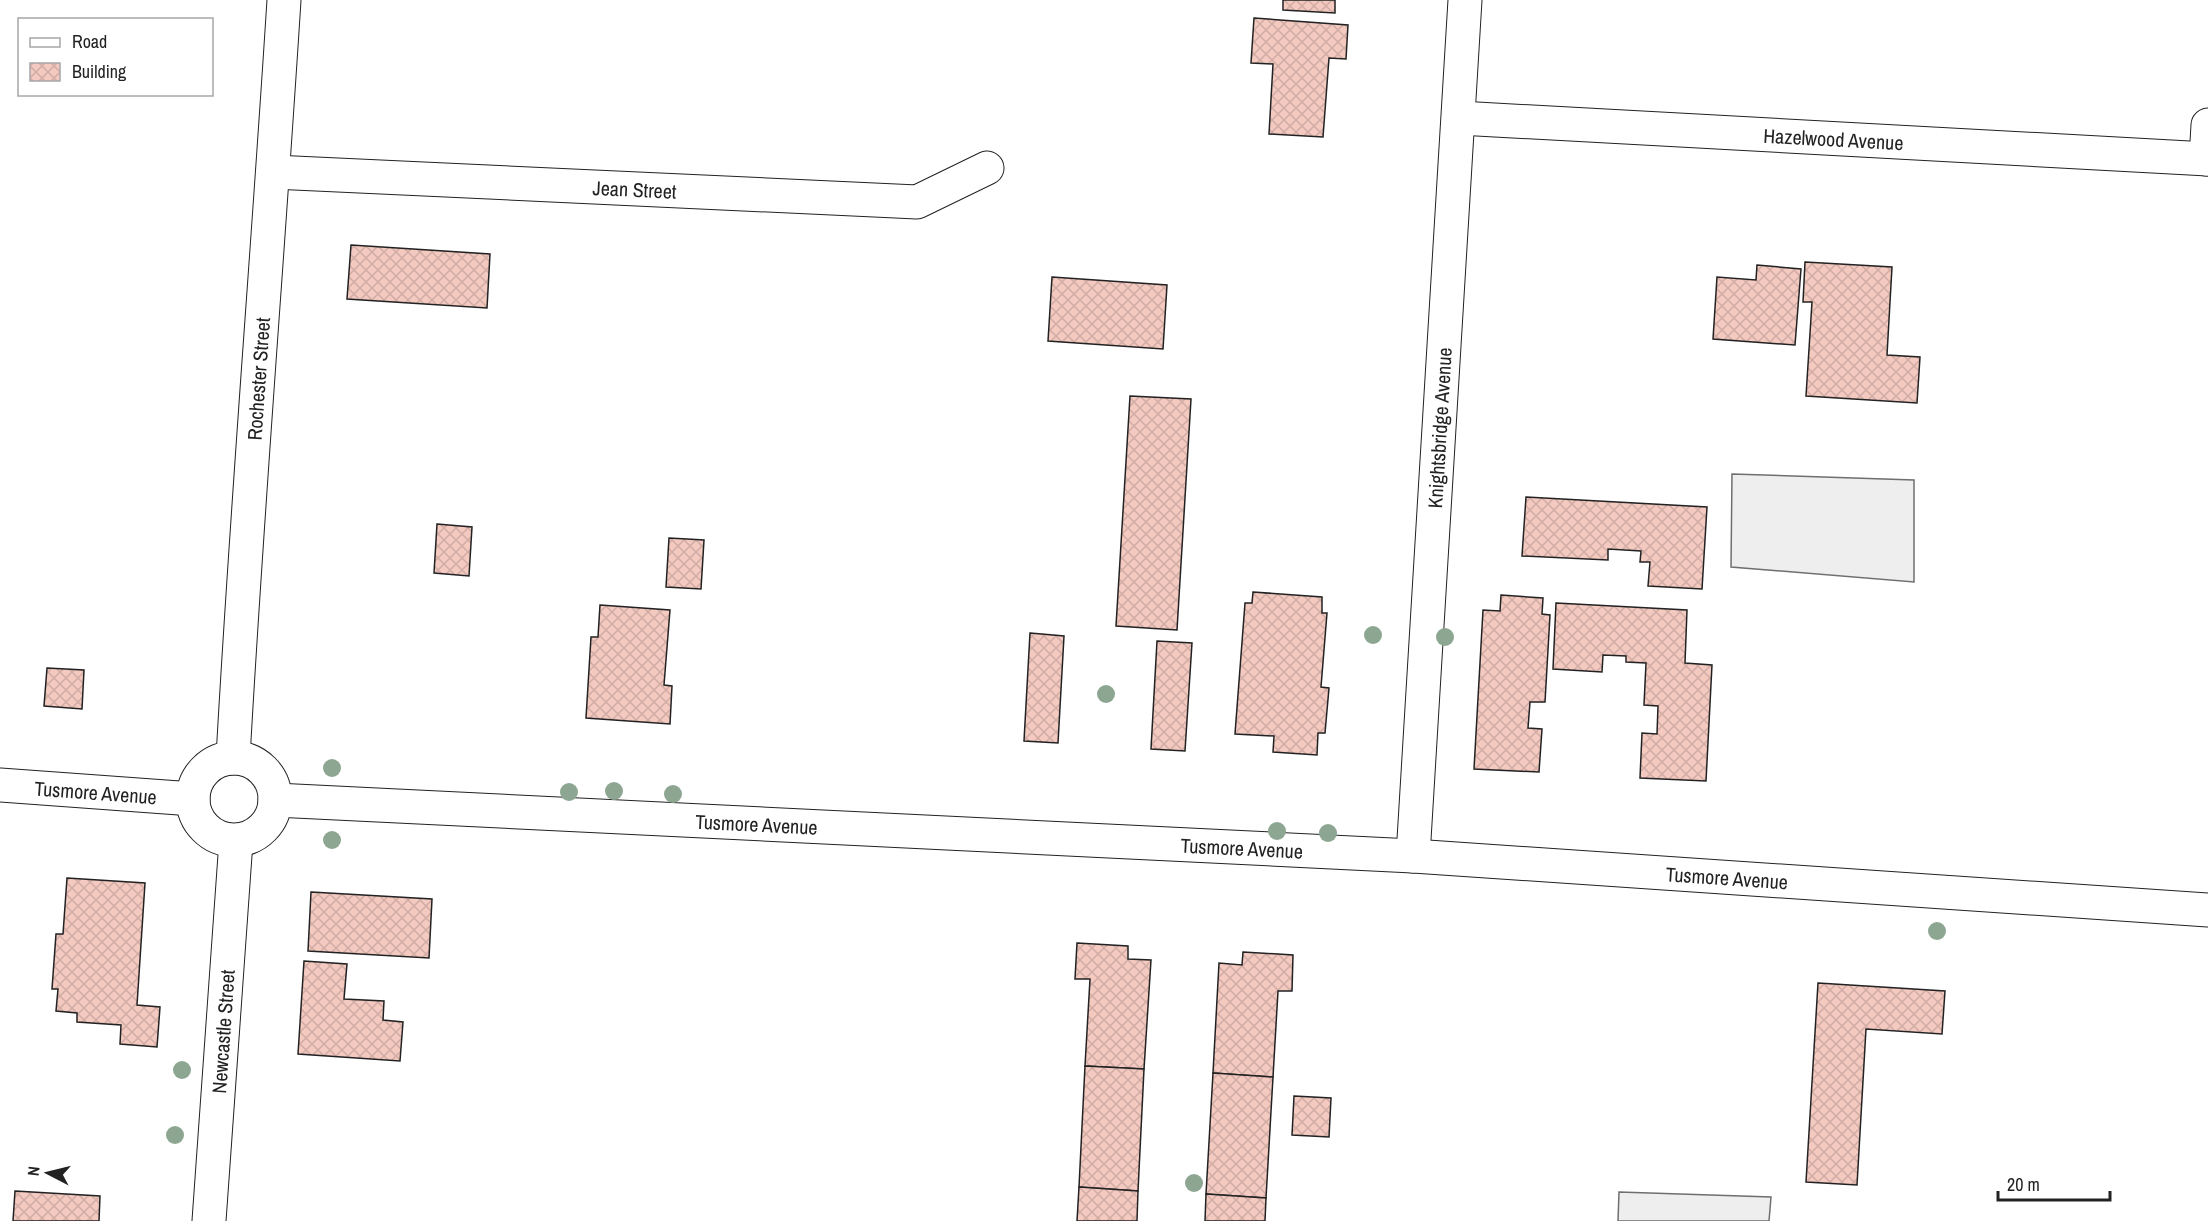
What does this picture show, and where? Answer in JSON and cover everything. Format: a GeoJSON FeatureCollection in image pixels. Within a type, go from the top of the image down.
{"type":"FeatureCollection","features":[{"type":"Feature","properties":{"kind":"street","name":"Rochester Street"},"geometry":{"type":"LineString","coordinates":[[233,758],[243,572],[284,0]]}},
{"type":"Feature","properties":{"kind":"street","name":"Knightsbridge Avenue"},"geometry":{"type":"LineString","coordinates":[[1413,856],[1465,0]]}},
{"type":"Feature","properties":{"kind":"street","name":"Hazelwood Avenue"},"geometry":{"type":"LineString","coordinates":[[1459,118],[2207,159]]}},
{"type":"Feature","properties":{"kind":"street"},"geometry":{"type":"LineString","coordinates":[[2207,159],[2208,125]]}},
{"type":"Feature","properties":{"kind":"street","name":"Jean Street"},"geometry":{"type":"LineString","coordinates":[[273,172],[917,202],[987,168]]}},
{"type":"Feature","properties":{"kind":"street"},"geometry":{"type":"LineString","coordinates":[[233,758],[249,760],[263,770],[272,783],[275,800],[272,815],[264,828],[250,837],[236,841],[222,839],[210,833],[195,813],[193,800],[194,787],[200,775],[220,760],[233,758]]}},
{"type":"Feature","properties":{"kind":"street","name":"Tusmore Avenue"},"geometry":{"type":"LineString","coordinates":[[0,785],[193,800]]}},
{"type":"Feature","properties":{"kind":"street","name":"Tusmore Avenue"},"geometry":{"type":"LineString","coordinates":[[275,800],[1413,856],[2208,910]]}},
{"type":"Feature","properties":{"kind":"street","name":"Newcastle Street"},"geometry":{"type":"LineString","coordinates":[[209,1221],[236,841]]}},
{"type":"Feature","properties":{"kind":"shaded area"},"geometry":{"type":"Polygon","coordinates":[[[1732,474],[1914,480],[1914,582],[1731,567],[1732,474]]]}},
{"type":"Feature","properties":{"kind":"shaded area"},"geometry":{"type":"Polygon","coordinates":[[[1619,1192],[1771,1197],[1769,1221],[1618,1221],[1619,1192]]]}},
{"type":"Feature","properties":{"kind":"building"},"geometry":{"type":"Polygon","coordinates":[[[1283,0],[1335,0],[1335,13],[1283,10],[1283,0]]]}},
{"type":"Feature","properties":{"kind":"building"},"geometry":{"type":"Polygon","coordinates":[[[1254,18],[1348,25],[1346,59],[1329,58],[1323,137],[1269,134],[1273,64],[1251,63],[1254,18]]]}},
{"type":"Feature","properties":{"kind":"building"},"geometry":{"type":"Polygon","coordinates":[[[351,245],[490,254],[487,308],[347,299],[351,245]]]}},
{"type":"Feature","properties":{"kind":"building"},"geometry":{"type":"Polygon","coordinates":[[[1805,262],[1892,267],[1887,355],[1920,357],[1917,403],[1806,396],[1812,302],[1803,302],[1805,262]]]}},
{"type":"Feature","properties":{"kind":"building"},"geometry":{"type":"Polygon","coordinates":[[[1757,265],[1801,269],[1795,345],[1713,339],[1717,277],[1756,280],[1757,265]]]}},
{"type":"Feature","properties":{"kind":"building"},"geometry":{"type":"Polygon","coordinates":[[[1052,277],[1167,285],[1163,349],[1048,341],[1052,277]]]}},
{"type":"Feature","properties":{"kind":"building"},"geometry":{"type":"Polygon","coordinates":[[[1130,396],[1191,399],[1177,630],[1116,626],[1130,396]]]}},
{"type":"Feature","properties":{"kind":"building"},"geometry":{"type":"Polygon","coordinates":[[[1526,497],[1707,507],[1702,589],[1648,586],[1650,562],[1640,562],[1641,551],[1608,549],[1608,560],[1522,556],[1526,497]]]}},
{"type":"Feature","properties":{"kind":"building"},"geometry":{"type":"Polygon","coordinates":[[[437,524],[472,527],[469,576],[434,573],[437,524]]]}},
{"type":"Feature","properties":{"kind":"building"},"geometry":{"type":"Polygon","coordinates":[[[669,538],[704,540],[701,589],[666,587],[669,538]]]}},
{"type":"Feature","properties":{"kind":"building"},"geometry":{"type":"Polygon","coordinates":[[[1253,592],[1322,597],[1322,613],[1327,613],[1321,687],[1329,688],[1325,733],[1318,733],[1317,755],[1273,752],[1274,736],[1235,734],[1245,603],[1252,603],[1253,592]]]}},
{"type":"Feature","properties":{"kind":"building"},"geometry":{"type":"Polygon","coordinates":[[[1501,595],[1543,598],[1542,614],[1550,615],[1545,702],[1530,702],[1528,728],[1542,729],[1539,772],[1474,769],[1483,610],[1500,611],[1501,595]]]}},
{"type":"Feature","properties":{"kind":"building"},"geometry":{"type":"Polygon","coordinates":[[[1556,603],[1687,610],[1685,663],[1712,665],[1706,781],[1640,778],[1642,733],[1657,734],[1658,706],[1644,705],[1646,663],[1626,662],[1626,656],[1603,655],[1602,672],[1553,669],[1556,603]]]}},
{"type":"Feature","properties":{"kind":"building"},"geometry":{"type":"Polygon","coordinates":[[[600,605],[670,610],[664,685],[672,686],[670,724],[586,718],[591,637],[598,637],[600,605]]]}},
{"type":"Feature","properties":{"kind":"building"},"geometry":{"type":"Polygon","coordinates":[[[1030,633],[1064,636],[1058,743],[1024,741],[1030,633]]]}},
{"type":"Feature","properties":{"kind":"building"},"geometry":{"type":"Polygon","coordinates":[[[1157,641],[1192,643],[1185,751],[1151,749],[1157,641]]]}},
{"type":"Feature","properties":{"kind":"building"},"geometry":{"type":"Polygon","coordinates":[[[47,668],[84,670],[82,709],[44,706],[47,668]]]}},
{"type":"Feature","properties":{"kind":"building"},"geometry":{"type":"Polygon","coordinates":[[[67,878],[145,883],[137,1005],[160,1007],[157,1047],[120,1044],[121,1025],[77,1022],[77,1013],[56,1011],[58,989],[52,989],[56,934],[63,934],[67,878]]]}},
{"type":"Feature","properties":{"kind":"building"},"geometry":{"type":"Polygon","coordinates":[[[311,892],[432,899],[429,958],[308,951],[311,892]]]}},
{"type":"Feature","properties":{"kind":"building"},"geometry":{"type":"Polygon","coordinates":[[[1077,943],[1128,946],[1128,959],[1151,960],[1144,1069],[1085,1066],[1090,979],[1075,979],[1077,943]]]}},
{"type":"Feature","properties":{"kind":"building"},"geometry":{"type":"Polygon","coordinates":[[[1243,952],[1293,955],[1292,991],[1278,991],[1273,1077],[1213,1073],[1219,963],[1242,965],[1243,952]]]}},
{"type":"Feature","properties":{"kind":"building"},"geometry":{"type":"Polygon","coordinates":[[[304,961],[347,964],[344,999],[384,1001],[383,1020],[403,1022],[400,1061],[298,1054],[304,961]]]}},
{"type":"Feature","properties":{"kind":"building"},"geometry":{"type":"Polygon","coordinates":[[[1818,983],[1945,991],[1942,1034],[1866,1029],[1857,1185],[1806,1182],[1818,983]]]}},
{"type":"Feature","properties":{"kind":"building"},"geometry":{"type":"Polygon","coordinates":[[[1085,1066],[1144,1069],[1138,1191],[1079,1187],[1085,1066]]]}},
{"type":"Feature","properties":{"kind":"building"},"geometry":{"type":"Polygon","coordinates":[[[1213,1073],[1273,1077],[1266,1198],[1206,1194],[1213,1073]]]}},
{"type":"Feature","properties":{"kind":"building"},"geometry":{"type":"Polygon","coordinates":[[[1294,1096],[1331,1098],[1329,1137],[1292,1135],[1294,1096]]]}},
{"type":"Feature","properties":{"kind":"building"},"geometry":{"type":"Polygon","coordinates":[[[1079,1187],[1138,1191],[1137,1221],[1077,1221],[1079,1187]]]}},
{"type":"Feature","properties":{"kind":"building"},"geometry":{"type":"Polygon","coordinates":[[[15,1191],[100,1196],[99,1221],[13,1221],[15,1191]]]}},
{"type":"Feature","properties":{"kind":"building"},"geometry":{"type":"Polygon","coordinates":[[[1206,1194],[1266,1198],[1265,1221],[1205,1221],[1206,1194]]]}}]}
